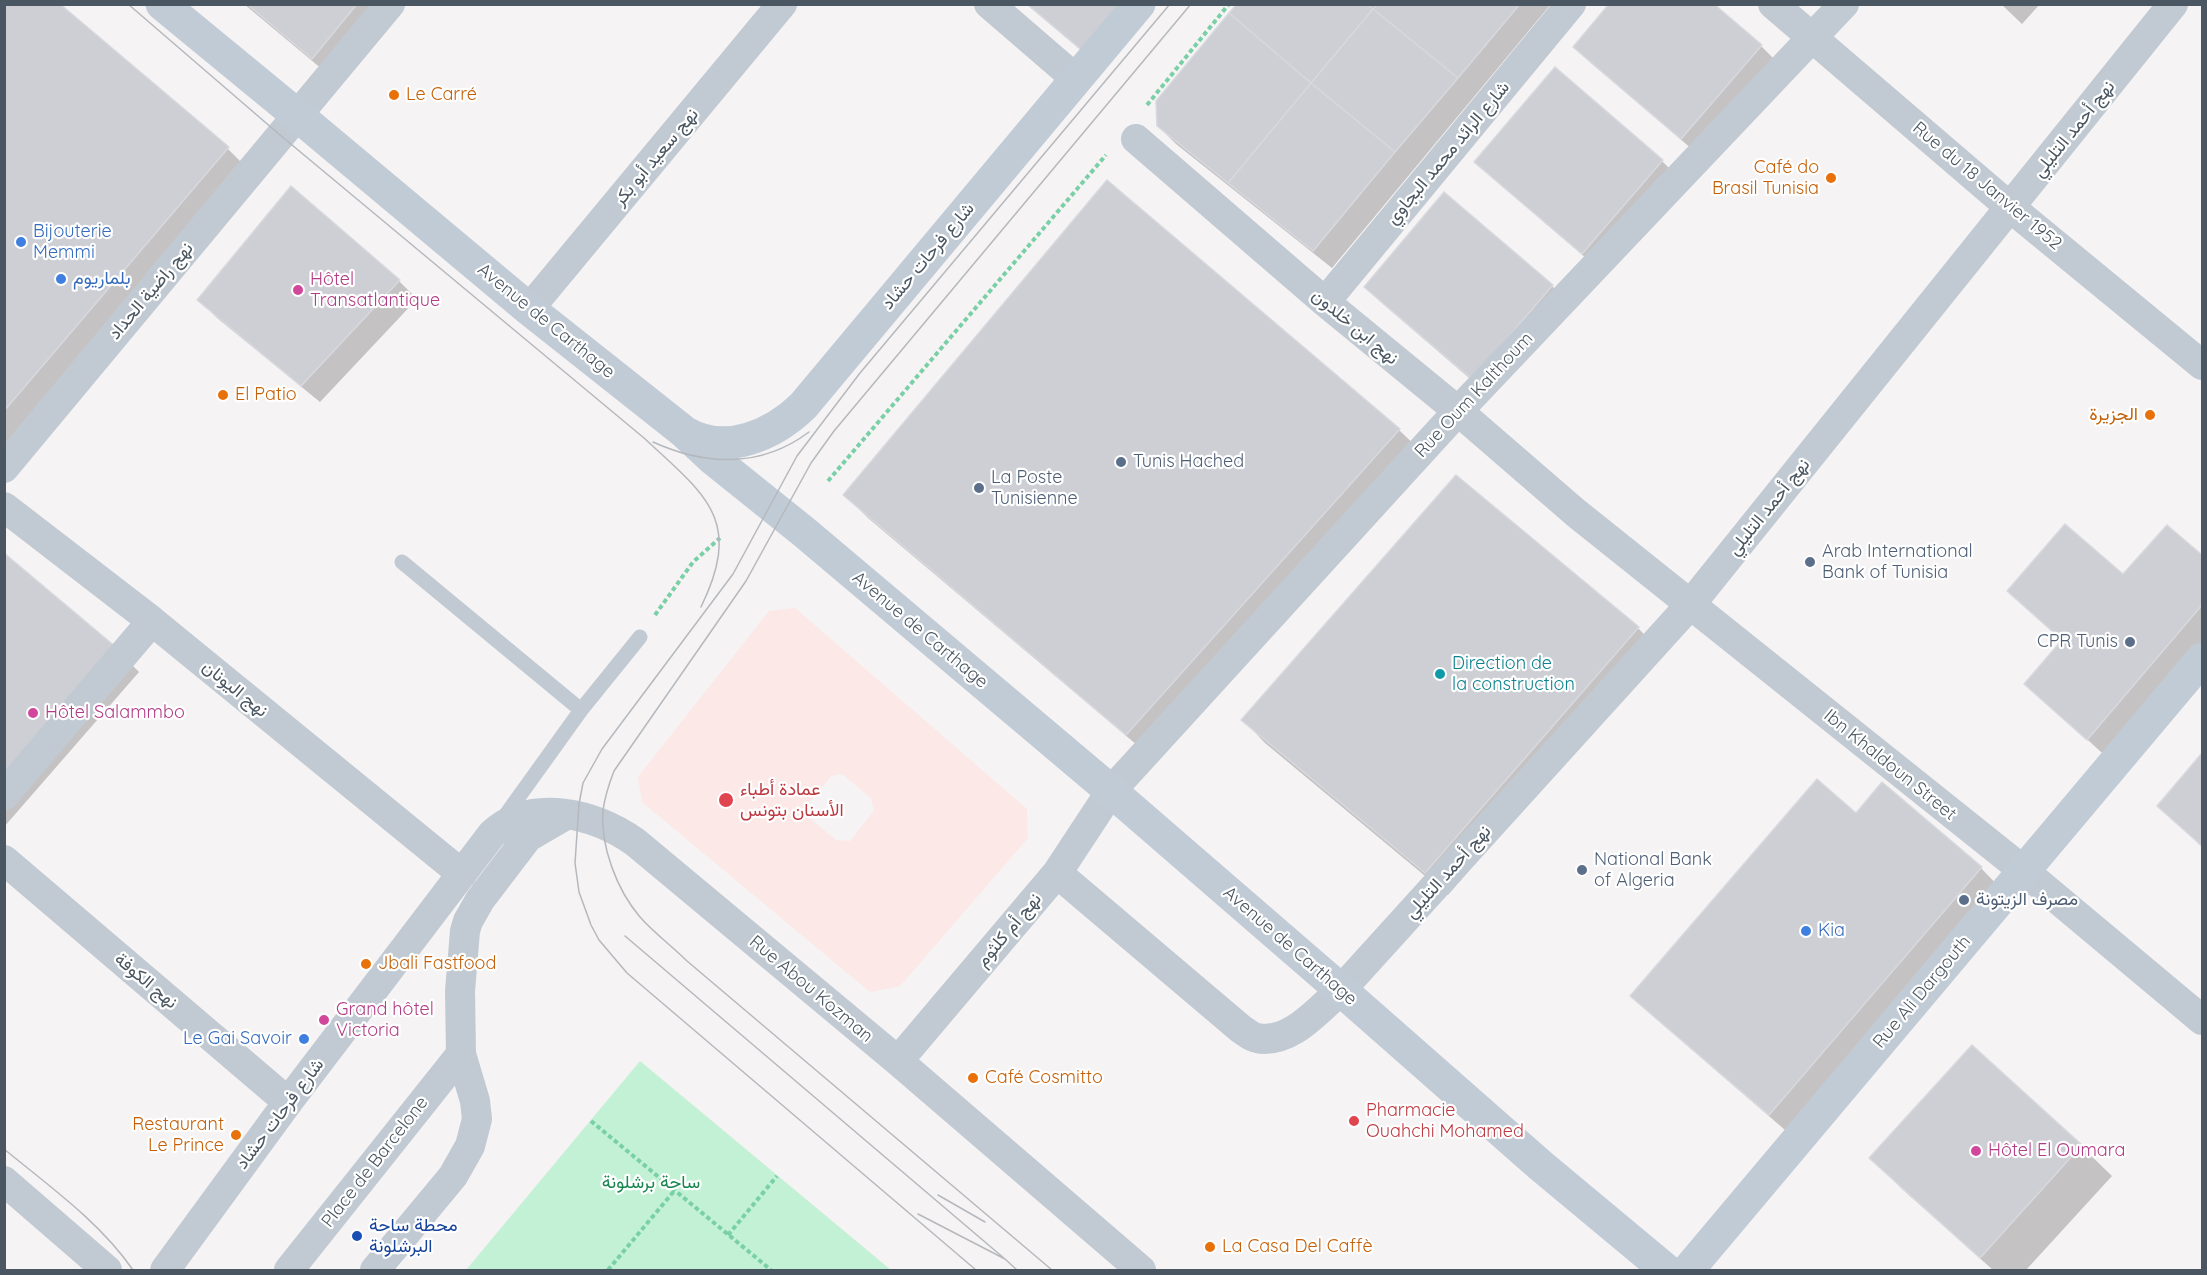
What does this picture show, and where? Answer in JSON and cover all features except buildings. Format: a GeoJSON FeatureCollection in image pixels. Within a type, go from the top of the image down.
{"type":"FeatureCollection","features":[{"type":"Feature","properties":{"kind":"street","name":"Avenue de Carthage"},"geometry":{"type":"LineString","coordinates":[[162,4],[529,309],[683,431],[712,459],[813,540],[1111,791],[1540,1166],[1666,1270]]}},
{"type":"Feature","properties":{"kind":"street","name":"نهج راضية الحداد"},"geometry":{"type":"LineString","coordinates":[[4,468],[390,4]]}},
{"type":"Feature","properties":{"kind":"street","name":"نهج سعيد أبو بكر"},"geometry":{"type":"LineString","coordinates":[[529,309],[782,4]]}},
{"type":"Feature","properties":{"kind":"street"},"geometry":{"type":"LineString","coordinates":[[989,4],[1076,79]]}},
{"type":"Feature","properties":{"kind":"street","name":"شارع فرحات حشاد"},"geometry":{"type":"LineString","coordinates":[[683,431],[706,441],[736,442],[765,433],[780,426],[793,416],[1139,4]]}},
{"type":"Feature","properties":{"kind":"street","name":"شارع الرائد محمد البجاوي"},"geometry":{"type":"LineString","coordinates":[[1325,302],[1571,4]]}},
{"type":"Feature","properties":{"kind":"street","name":"Rue du 18 Janvier 1952"},"geometry":{"type":"LineString","coordinates":[[1773,4],[2010,208],[2202,365]]}},
{"type":"Feature","properties":{"kind":"street","name":"Rue Oum Kalthoum"},"geometry":{"type":"LineString","coordinates":[[1111,791],[1458,411],[1844,4]]}},
{"type":"Feature","properties":{"kind":"street","name":"نهج أحمد التليلي"},"geometry":{"type":"LineString","coordinates":[[1057,873],[1241,1029],[1255,1037],[1277,1038],[1298,1027],[1341,990],[1690,605],[2172,4]]}},
{"type":"Feature","properties":{"kind":"street","name":"نهج ابن خلدون"},"geometry":{"type":"LineString","coordinates":[[1129,133],[1325,302],[1458,411],[1576,513]]}},
{"type":"Feature","properties":{"kind":"street","name":"نهج اليونان"},"geometry":{"type":"LineString","coordinates":[[4,507],[152,621],[462,873]]}},
{"type":"Feature","properties":{"kind":"street","name":"Ibn Khaldoun Street"},"geometry":{"type":"LineString","coordinates":[[1576,513],[2024,872],[2202,1020]]}},
{"type":"Feature","properties":{"kind":"street"},"geometry":{"type":"LineString","coordinates":[[4,795],[152,621]]}},
{"type":"Feature","properties":{"kind":"street","name":"Rue Ali Dargouth"},"geometry":{"type":"LineString","coordinates":[[1688,1270],[2202,659]]}},
{"type":"Feature","properties":{"kind":"street","name":"نهج أم كلثوم"},"geometry":{"type":"LineString","coordinates":[[898,1061],[1057,873],[1111,791]]}},
{"type":"Feature","properties":{"kind":"street","name":"Rue Abou Kozman"},"geometry":{"type":"LineString","coordinates":[[462,873],[492,834],[503,825],[522,817],[559,813],[597,820],[620,840],[635,842],[898,1061],[1141,1270]]}},
{"type":"Feature","properties":{"kind":"street"},"geometry":{"type":"LineString","coordinates":[[375,1270],[453,1176],[470,1146],[477,1119],[475,1101],[461,1054],[460,991],[465,931],[468,921],[480,900],[528,837],[568,814]]}},
{"type":"Feature","properties":{"kind":"street","name":"نهج الكوفة"},"geometry":{"type":"LineString","coordinates":[[4,860],[288,1102]]}},
{"type":"Feature","properties":{"kind":"street","name":"شارع فرحات حشاد"},"geometry":{"type":"LineString","coordinates":[[165,1270],[288,1102],[462,873]]}},
{"type":"Feature","properties":{"kind":"street","name":"Place de Barcelone"},"geometry":{"type":"LineString","coordinates":[[289,1270],[461,1054]]}},
{"type":"Feature","properties":{"kind":"street"},"geometry":{"type":"LineString","coordinates":[[4,1182],[107,1270]]}},
{"type":"Feature","properties":{"kind":"lane"},"geometry":{"type":"LineString","coordinates":[[402,562],[581,710]]}},
{"type":"Feature","properties":{"kind":"lane"},"geometry":{"type":"LineString","coordinates":[[492,834],[581,710],[640,637]]}},
{"type":"Feature","properties":{"kind":"path"},"geometry":{"type":"LineString","coordinates":[[828,481],[1129,133],[1229,4]]}},
{"type":"Feature","properties":{"kind":"path"},"geometry":{"type":"LineString","coordinates":[[640,637],[693,562],[720,538]]}},
{"type":"Feature","properties":{"kind":"path"},"geometry":{"type":"LineString","coordinates":[[591,1121],[771,1270]]}},
{"type":"Feature","properties":{"kind":"path"},"geometry":{"type":"LineString","coordinates":[[728,1235],[777,1176]]}},
{"type":"Feature","properties":{"kind":"path"},"geometry":{"type":"LineString","coordinates":[[608,1270],[675,1190]]}},
{"type":"Feature","properties":{"kind":"shaded area","name":"عمادة أطباء الأسنان بتونس"},"geometry":{"type":"Polygon","coordinates":[[[795,608],[1027,809],[1028,838],[900,986],[870,992],[642,802],[638,777],[769,611],[795,608]],[[842,774],[831,776],[807,806],[807,816],[836,840],[850,841],[874,811],[871,798],[842,774]]]}},
{"type":"Feature","properties":{"kind":"green space","name":"ساحة برشلونة"},"geometry":{"type":"Polygon","coordinates":[[[640,1061],[891,1270],[466,1270],[640,1061]]]}},
{"type":"Feature","properties":{"kind":"tram line"},"geometry":{"type":"LineString","coordinates":[[128,4],[280,135],[644,438],[685,476],[712,511],[718,530],[719,551],[713,577],[701,607]]}},
{"type":"Feature","properties":{"kind":"tram line"},"geometry":{"type":"LineString","coordinates":[[976,1270],[627,973],[599,940],[579,892],[575,863],[579,804],[583,783],[602,749],[733,574],[797,456],[860,373],[1170,4]]}},
{"type":"Feature","properties":{"kind":"tram line"},"geometry":{"type":"LineString","coordinates":[[1052,1270],[645,923],[617,881],[604,838],[603,810],[614,771],[746,581],[811,463],[834,431],[1191,4]]}},
{"type":"Feature","properties":{"kind":"tram line"},"geometry":{"type":"LineString","coordinates":[[653,442],[693,456],[733,460],[772,452],[791,444],[809,432]]}},
{"type":"Feature","properties":{"kind":"tram line"},"geometry":{"type":"LineString","coordinates":[[625,936],[1005,1259]]}},
{"type":"Feature","properties":{"kind":"tram line"},"geometry":{"type":"LineString","coordinates":[[4,1149],[90,1220],[133,1270]]}},
{"type":"Feature","properties":{"kind":"tram line"},"geometry":{"type":"LineString","coordinates":[[938,1195],[985,1222]]}},
{"type":"Feature","properties":{"kind":"tram line"},"geometry":{"type":"LineString","coordinates":[[918,1214],[1005,1259],[1017,1270]]}},
{"type":"Feature","properties":{"kind":"place","name":"Le Carré"},"geometry":{"type":"Point","coordinates":[394,95]}},
{"type":"Feature","properties":{"kind":"place","name":"Café do Brasil Tunisia"},"geometry":{"type":"Point","coordinates":[1831,178]}},
{"type":"Feature","properties":{"kind":"place","name":"Bijouterie Memmi"},"geometry":{"type":"Point","coordinates":[21,242]}},
{"type":"Feature","properties":{"kind":"place","name":"بلماريوم"},"geometry":{"type":"Point","coordinates":[61,279]}},
{"type":"Feature","properties":{"kind":"place","name":"Hôtel Transatlantique"},"geometry":{"type":"Point","coordinates":[298,290]}},
{"type":"Feature","properties":{"kind":"place","name":"El Patio"},"geometry":{"type":"Point","coordinates":[223,395]}},
{"type":"Feature","properties":{"kind":"place","name":"الجزيرة"},"geometry":{"type":"Point","coordinates":[2150,415]}},
{"type":"Feature","properties":{"kind":"place","name":"Tunis Hached"},"geometry":{"type":"Point","coordinates":[1121,462]}},
{"type":"Feature","properties":{"kind":"place","name":"La Poste Tunisienne"},"geometry":{"type":"Point","coordinates":[979,488]}},
{"type":"Feature","properties":{"kind":"place","name":"Arab International Bank of Tunisia"},"geometry":{"type":"Point","coordinates":[1810,562]}},
{"type":"Feature","properties":{"kind":"place","name":"CPR Tunis"},"geometry":{"type":"Point","coordinates":[2130,642]}},
{"type":"Feature","properties":{"kind":"place","name":"Direction de la construction"},"geometry":{"type":"Point","coordinates":[1440,674]}},
{"type":"Feature","properties":{"kind":"place","name":"Hôtel Salammbo"},"geometry":{"type":"Point","coordinates":[33,713]}},
{"type":"Feature","properties":{"kind":"place","name":"عمادة أطباء الأسنان بتونس"},"geometry":{"type":"Point","coordinates":[726,800]}},
{"type":"Feature","properties":{"kind":"place","name":"National Bank of Algeria"},"geometry":{"type":"Point","coordinates":[1582,870]}},
{"type":"Feature","properties":{"kind":"place","name":"مصرف الزيتونة"},"geometry":{"type":"Point","coordinates":[1964,900]}},
{"type":"Feature","properties":{"kind":"place","name":"Kia"},"geometry":{"type":"Point","coordinates":[1806,931]}},
{"type":"Feature","properties":{"kind":"place","name":"Jbali Fastfood"},"geometry":{"type":"Point","coordinates":[366,964]}},
{"type":"Feature","properties":{"kind":"place","name":"Grand hôtel Victoria"},"geometry":{"type":"Point","coordinates":[324,1020]}},
{"type":"Feature","properties":{"kind":"place","name":"Le Gai Savoir"},"geometry":{"type":"Point","coordinates":[304,1039]}},
{"type":"Feature","properties":{"kind":"place","name":"Café Cosmitto"},"geometry":{"type":"Point","coordinates":[973,1078]}},
{"type":"Feature","properties":{"kind":"place","name":"Pharmacie Ouahchi Mohamed"},"geometry":{"type":"Point","coordinates":[1354,1121]}},
{"type":"Feature","properties":{"kind":"place","name":"Restaurant Le Prince"},"geometry":{"type":"Point","coordinates":[236,1135]}},
{"type":"Feature","properties":{"kind":"place","name":"Hôtel El Oumara"},"geometry":{"type":"Point","coordinates":[1976,1151]}},
{"type":"Feature","properties":{"kind":"place","name":"محطة ساحة البرشلونة"},"geometry":{"type":"Point","coordinates":[357,1236]}},
{"type":"Feature","properties":{"kind":"place","name":"La Casa Del Caffè"},"geometry":{"type":"Point","coordinates":[1210,1247]}}]}
